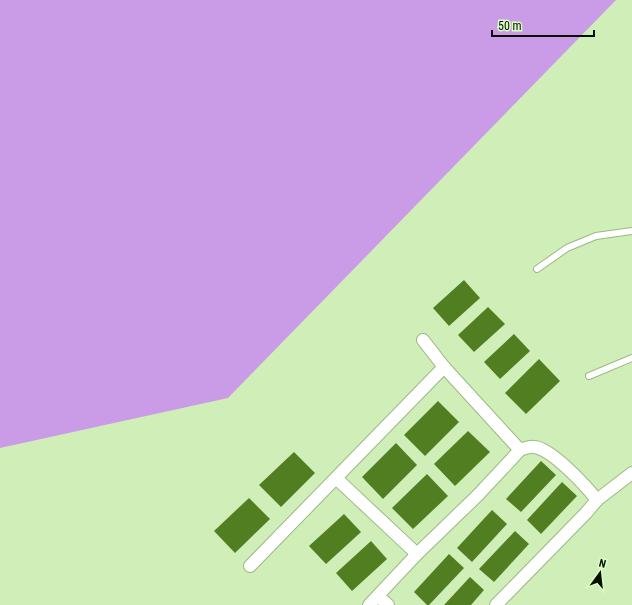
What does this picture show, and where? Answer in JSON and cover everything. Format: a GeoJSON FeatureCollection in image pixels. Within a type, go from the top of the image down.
{"type":"FeatureCollection","features":[{"type":"Feature","properties":{"kind":"street"},"geometry":{"type":"LineString","coordinates":[[423,340],[444,367],[520,450]]}},
{"type":"Feature","properties":{"kind":"street"},"geometry":{"type":"LineString","coordinates":[[250,566],[444,367]]}},
{"type":"Feature","properties":{"kind":"street"},"geometry":{"type":"LineString","coordinates":[[369,605],[417,554],[478,495],[520,450],[534,447],[545,451],[582,481],[597,500]]}},
{"type":"Feature","properties":{"kind":"street"},"geometry":{"type":"LineString","coordinates":[[496,605],[597,500],[632,473]]}},
{"type":"Feature","properties":{"kind":"street"},"geometry":{"type":"LineString","coordinates":[[336,479],[417,554]]}},
{"type":"Feature","properties":{"kind":"street"},"geometry":{"type":"LineString","coordinates":[[378,596],[388,605]]}},
{"type":"Feature","properties":{"kind":"lane"},"geometry":{"type":"LineString","coordinates":[[537,269],[567,248],[596,236],[632,231]]}},
{"type":"Feature","properties":{"kind":"lane"},"geometry":{"type":"LineString","coordinates":[[589,376],[632,358]]}},
{"type":"Feature","properties":{"kind":"shaded area"},"geometry":{"type":"Polygon","coordinates":[[[0,0],[616,0],[228,398],[0,448],[0,0]]]}},
{"type":"Feature","properties":{"kind":"building"},"geometry":{"type":"Polygon","coordinates":[[[464,280],[480,298],[449,326],[433,308],[464,280]]]}},
{"type":"Feature","properties":{"kind":"building"},"geometry":{"type":"Polygon","coordinates":[[[488,307],[505,324],[474,352],[458,335],[488,307]]]}},
{"type":"Feature","properties":{"kind":"building"},"geometry":{"type":"Polygon","coordinates":[[[514,334],[530,351],[500,379],[484,362],[514,334]]]}},
{"type":"Feature","properties":{"kind":"building"},"geometry":{"type":"Polygon","coordinates":[[[539,359],[560,381],[526,414],[505,393],[539,359]]]}},
{"type":"Feature","properties":{"kind":"building"},"geometry":{"type":"Polygon","coordinates":[[[438,401],[459,422],[425,456],[404,435],[438,401]]]}},
{"type":"Feature","properties":{"kind":"building"},"geometry":{"type":"Polygon","coordinates":[[[468,431],[490,452],[455,486],[434,464],[468,431]]]}},
{"type":"Feature","properties":{"kind":"building"},"geometry":{"type":"Polygon","coordinates":[[[396,443],[417,465],[383,499],[362,477],[396,443]]]}},
{"type":"Feature","properties":{"kind":"building"},"geometry":{"type":"Polygon","coordinates":[[[294,452],[315,473],[281,507],[259,485],[294,452]]]}},
{"type":"Feature","properties":{"kind":"building"},"geometry":{"type":"Polygon","coordinates":[[[541,461],[556,475],[521,512],[506,499],[541,461]]]}},
{"type":"Feature","properties":{"kind":"building"},"geometry":{"type":"Polygon","coordinates":[[[427,474],[448,496],[413,529],[392,508],[427,474]]]}},
{"type":"Feature","properties":{"kind":"building"},"geometry":{"type":"Polygon","coordinates":[[[562,482],[577,496],[541,534],[527,520],[562,482]]]}},
{"type":"Feature","properties":{"kind":"building"},"geometry":{"type":"Polygon","coordinates":[[[249,498],[270,519],[235,553],[214,531],[249,498]]]}},
{"type":"Feature","properties":{"kind":"building"},"geometry":{"type":"Polygon","coordinates":[[[492,510],[507,524],[472,562],[457,548],[492,510]]]}},
{"type":"Feature","properties":{"kind":"building"},"geometry":{"type":"Polygon","coordinates":[[[344,514],[361,532],[326,564],[309,546],[344,514]]]}},
{"type":"Feature","properties":{"kind":"building"},"geometry":{"type":"Polygon","coordinates":[[[515,531],[529,544],[494,582],[479,569],[515,531]]]}},
{"type":"Feature","properties":{"kind":"building"},"geometry":{"type":"Polygon","coordinates":[[[371,541],[387,559],[352,591],[336,573],[371,541]]]}},
{"type":"Feature","properties":{"kind":"building"},"geometry":{"type":"Polygon","coordinates":[[[449,554],[464,568],[429,605],[427,605],[414,592],[449,554]]]}},
{"type":"Feature","properties":{"kind":"building"},"geometry":{"type":"Polygon","coordinates":[[[470,577],[484,590],[471,605],[444,605],[470,577]]]}}]}
